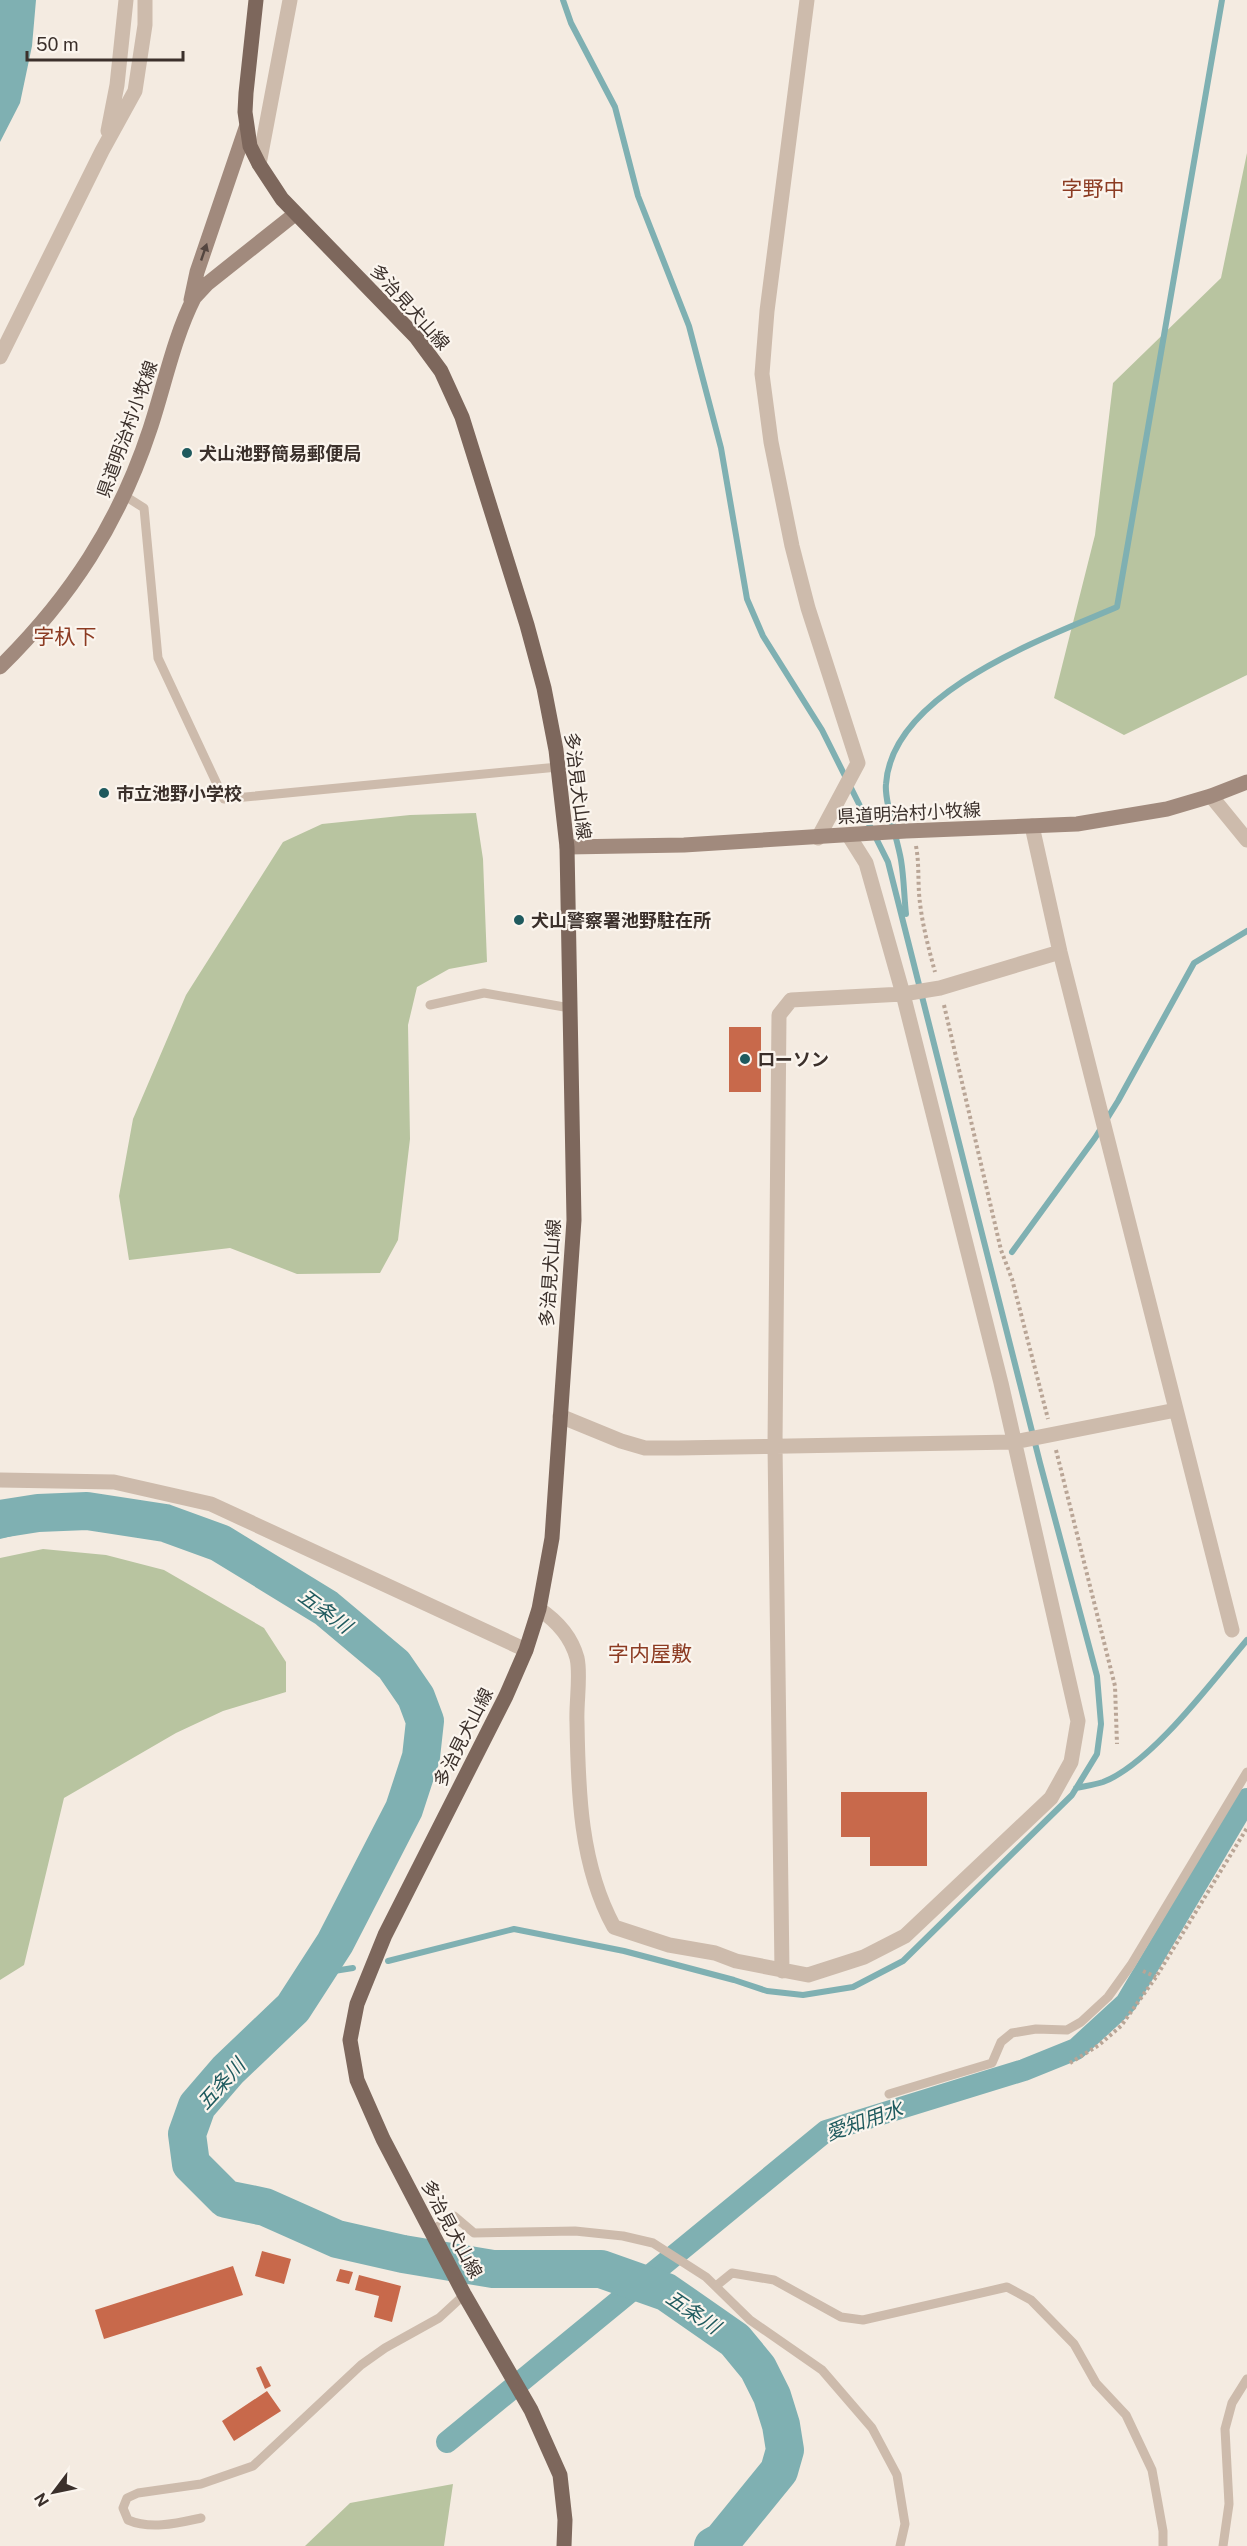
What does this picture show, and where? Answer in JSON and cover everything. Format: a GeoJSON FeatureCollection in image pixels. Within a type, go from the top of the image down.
{"type":"FeatureCollection","features":[{"type":"Feature","properties":{"kind":"main road","name":"多治見犬山線"},"geometry":{"type":"LineString","coordinates":[[256,0],[246,93],[246,128],[250,146],[259,164],[295,214],[416,337],[441,371],[462,417],[526,625],[544,688],[558,767],[567,848],[574,1220],[552,1538],[539,1609],[526,1650],[506,1696],[385,1935],[357,2004],[350,2040],[357,2080],[383,2139],[464,2295],[531,2410],[560,2475],[565,2520],[564,2546]]}},
{"type":"Feature","properties":{"kind":"main road"},"geometry":{"type":"LineString","coordinates":[[189,309],[197,272],[246,128]]}},
{"type":"Feature","properties":{"kind":"main road","name":"県道明治村小牧線"},"geometry":{"type":"LineString","coordinates":[[0,667],[37,629],[80,574],[125,496],[194,298],[207,284],[295,214]]}},
{"type":"Feature","properties":{"kind":"main road","name":"県道明治村小牧線"},"geometry":{"type":"LineString","coordinates":[[567,848],[684,845],[910,831],[1077,824],[1167,809],[1247,782]]}},
{"type":"Feature","properties":{"kind":"street"},"geometry":{"type":"LineString","coordinates":[[102,152],[112,117],[126,0]]}},
{"type":"Feature","properties":{"kind":"street"},"geometry":{"type":"LineString","coordinates":[[0,357],[102,152],[135,91],[145,24],[145,0]]}},
{"type":"Feature","properties":{"kind":"street"},"geometry":{"type":"LineString","coordinates":[[259,164],[290,0]]}},
{"type":"Feature","properties":{"kind":"street"},"geometry":{"type":"LineString","coordinates":[[807,0],[769,300],[762,374],[771,442],[792,546],[808,608],[858,763],[818,838]]}},
{"type":"Feature","properties":{"kind":"street"},"geometry":{"type":"LineString","coordinates":[[1211,796],[1247,840]]}},
{"type":"Feature","properties":{"kind":"street"},"geometry":{"type":"LineString","coordinates":[[1032,826],[1060,952],[1232,1630]]}},
{"type":"Feature","properties":{"kind":"street"},"geometry":{"type":"LineString","coordinates":[[539,1609],[564,1630],[577,1659],[578,1785],[586,1842],[599,1900],[614,1927],[669,1945],[715,1953],[736,1961],[808,1975],[864,1957],[905,1936],[1051,1798],[1071,1762],[1078,1721],[1017,1442],[906,993],[866,863],[854,835]]}},
{"type":"Feature","properties":{"kind":"street"},"geometry":{"type":"LineString","coordinates":[[782,1971],[775,1445],[779,1015],[791,1000],[906,993],[938,988],[1060,952]]}},
{"type":"Feature","properties":{"kind":"street"},"geometry":{"type":"LineString","coordinates":[[561,1416],[621,1441],[645,1448],[1017,1442],[1176,1410]]}},
{"type":"Feature","properties":{"kind":"street"},"geometry":{"type":"LineString","coordinates":[[0,1480],[114,1482],[211,1504],[526,1650]]}},
{"type":"Feature","properties":{"kind":"lane"},"geometry":{"type":"LineString","coordinates":[[125,496],[144,508],[158,658],[224,799],[558,767]]}},
{"type":"Feature","properties":{"kind":"lane"},"geometry":{"type":"LineString","coordinates":[[430,1005],[484,993],[570,1008]]}},
{"type":"Feature","properties":{"kind":"lane"},"geometry":{"type":"LineString","coordinates":[[889,2094],[992,2063],[1001,2042],[1012,2032],[1036,2029],[1067,2030],[1081,2022],[1108,1997],[1131,1965],[1247,1772]]}},
{"type":"Feature","properties":{"kind":"lane"},"geometry":{"type":"LineString","coordinates":[[431,2232],[454,2216],[474,2233],[575,2231],[623,2236],[653,2243],[706,2277],[750,2320],[822,2370],[872,2428],[897,2475],[905,2524],[900,2546]]}},
{"type":"Feature","properties":{"kind":"lane"},"geometry":{"type":"LineString","coordinates":[[716,2286],[732,2273],[774,2280],[841,2317],[862,2319],[892,2315],[1007,2287],[1031,2300],[1074,2344],[1096,2383],[1126,2415],[1152,2470],[1163,2531],[1162,2546]]}},
{"type":"Feature","properties":{"kind":"lane"},"geometry":{"type":"LineString","coordinates":[[201,2518],[153,2525],[137,2524],[128,2520],[123,2508],[127,2498],[138,2493],[201,2484],[253,2466],[362,2365],[385,2348],[439,2319],[464,2295]]}},
{"type":"Feature","properties":{"kind":"lane"},"geometry":{"type":"LineString","coordinates":[[1223,2546],[1229,2504],[1225,2429],[1232,2403],[1247,2379]]}},
{"type":"Feature","properties":{"kind":"path"},"geometry":{"type":"LineString","coordinates":[[910,831],[919,860],[919,894],[938,988],[1001,1250],[1012,1279],[1115,1686],[1117,1744]]}},
{"type":"Feature","properties":{"kind":"path"},"geometry":{"type":"LineString","coordinates":[[1070,2063],[1099,2046],[1121,2026],[1156,1977],[1247,1828]]}},
{"type":"Feature","properties":{"kind":"green space"},"geometry":{"type":"Polygon","coordinates":[[[1247,153],[1247,675],[1124,735],[1054,698],[1095,535],[1113,383],[1221,278],[1247,153]]]}},
{"type":"Feature","properties":{"kind":"green space"},"geometry":{"type":"Polygon","coordinates":[[[476,813],[483,859],[487,962],[449,969],[417,987],[408,1025],[410,1139],[398,1240],[380,1273],[297,1274],[230,1248],[129,1260],[119,1196],[133,1119],[186,995],[283,842],[322,824],[410,815],[476,813]]]}},
{"type":"Feature","properties":{"kind":"green space"},"geometry":{"type":"Polygon","coordinates":[[[43,1549],[106,1555],[164,1570],[264,1628],[286,1662],[286,1692],[223,1711],[176,1733],[64,1798],[24,1965],[0,1980],[0,1558],[43,1549]]]}},
{"type":"Feature","properties":{"kind":"green space"},"geometry":{"type":"Polygon","coordinates":[[[453,2484],[444,2546],[305,2546],[350,2503],[453,2484]]]}},
{"type":"Feature","properties":{"kind":"water"},"geometry":{"type":"Polygon","coordinates":[[[0,0],[36,0],[32,46],[20,103],[0,142],[0,0]]]}},
{"type":"Feature","properties":{"kind":"water"},"geometry":{"type":"Polygon","coordinates":[[[36,1498],[40,1529],[0,1539],[0,1505],[36,1498]]]}},
{"type":"Feature","properties":{"kind":"building","name":"ローソン"},"geometry":{"type":"Polygon","coordinates":[[[729,1027],[761,1027],[761,1092],[729,1092],[729,1027]]]}},
{"type":"Feature","properties":{"kind":"building"},"geometry":{"type":"Polygon","coordinates":[[[841,1792],[927,1792],[927,1866],[870,1866],[870,1837],[841,1837],[841,1792]]]}},
{"type":"Feature","properties":{"kind":"building"},"geometry":{"type":"Polygon","coordinates":[[[262,2251],[291,2259],[284,2284],[255,2276],[262,2251]]]}},
{"type":"Feature","properties":{"kind":"building"},"geometry":{"type":"Polygon","coordinates":[[[233,2266],[243,2295],[104,2339],[95,2310],[233,2266]]]}},
{"type":"Feature","properties":{"kind":"building"},"geometry":{"type":"Polygon","coordinates":[[[340,2269],[353,2272],[349,2284],[336,2281],[340,2269]]]}},
{"type":"Feature","properties":{"kind":"building"},"geometry":{"type":"Polygon","coordinates":[[[359,2275],[401,2286],[392,2322],[374,2317],[379,2296],[355,2290],[359,2275]]]}},
{"type":"Feature","properties":{"kind":"building"},"geometry":{"type":"Polygon","coordinates":[[[261,2366],[271,2386],[265,2389],[256,2368],[261,2366]]]}},
{"type":"Feature","properties":{"kind":"building"},"geometry":{"type":"Polygon","coordinates":[[[267,2391],[281,2411],[234,2441],[222,2421],[267,2391]]]}},
{"type":"Feature","properties":{"kind":"waterway"},"geometry":{"type":"LineString","coordinates":[[388,1961],[514,1929],[624,1951],[767,1991],[803,1995],[853,1987],[903,1961],[1072,1795],[1097,1754],[1101,1724],[1097,1676],[1040,1463],[888,862],[822,730],[763,636],[747,599],[721,448],[689,326],[638,196],[615,107],[571,23],[563,0]]}},
{"type":"Feature","properties":{"kind":"waterway"},"geometry":{"type":"LineString","coordinates":[[906,914],[901,860],[889,811],[886,784],[895,751],[914,722],[943,696],[1014,652],[1117,607],[1222,0]]}},
{"type":"Feature","properties":{"kind":"waterway"},"geometry":{"type":"LineString","coordinates":[[1012,1252],[1095,1138],[1118,1101],[1194,963],[1247,931]]}},
{"type":"Feature","properties":{"kind":"waterway","name":"五条川"},"geometry":{"type":"LineString","coordinates":[[0,1519],[38,1513],[87,1511],[165,1523],[220,1543],[326,1608],[394,1665],[416,1697],[425,1721],[421,1757],[404,1809],[335,1943],[293,2008],[228,2070],[197,2106],[187,2134],[191,2164],[226,2199],[265,2207],[337,2239],[403,2254],[493,2269],[601,2269],[666,2292],[735,2340],[758,2368],[772,2396],[781,2425],[785,2450],[779,2471],[722,2541],[713,2546]]}},
{"type":"Feature","properties":{"kind":"waterway"},"geometry":{"type":"LineString","coordinates":[[1076,1788],[1103,1782],[1141,1758],[1161,1740],[1199,1698],[1247,1640]]}},
{"type":"Feature","properties":{"kind":"waterway","name":"愛知用水"},"geometry":{"type":"LineString","coordinates":[[447,2442],[826,2131],[1024,2070],[1076,2049],[1126,2003],[1247,1799]]}},
{"type":"Feature","properties":{"kind":"waterway"},"geometry":{"type":"LineString","coordinates":[[315,1974],[353,1968]]}},
{"type":"Feature","properties":{"kind":"place","name":"犬山池野簡易郵便局"},"geometry":{"type":"Point","coordinates":[187,453]}},
{"type":"Feature","properties":{"kind":"place","name":"市立池野小学校"},"geometry":{"type":"Point","coordinates":[104,793]}},
{"type":"Feature","properties":{"kind":"place","name":"犬山警察署池野駐在所"},"geometry":{"type":"Point","coordinates":[519,920]}},
{"type":"Feature","properties":{"kind":"place","name":"ローソン"},"geometry":{"type":"Point","coordinates":[745,1059]}},
{"type":"Feature","properties":{"kind":"district","name":"字野中"},"geometry":{"type":"Point","coordinates":[1093,188]}},
{"type":"Feature","properties":{"kind":"district","name":"字杁下"},"geometry":{"type":"Point","coordinates":[65,636]}},
{"type":"Feature","properties":{"kind":"district","name":"字内屋敷"},"geometry":{"type":"Point","coordinates":[650,1653]}}]}
